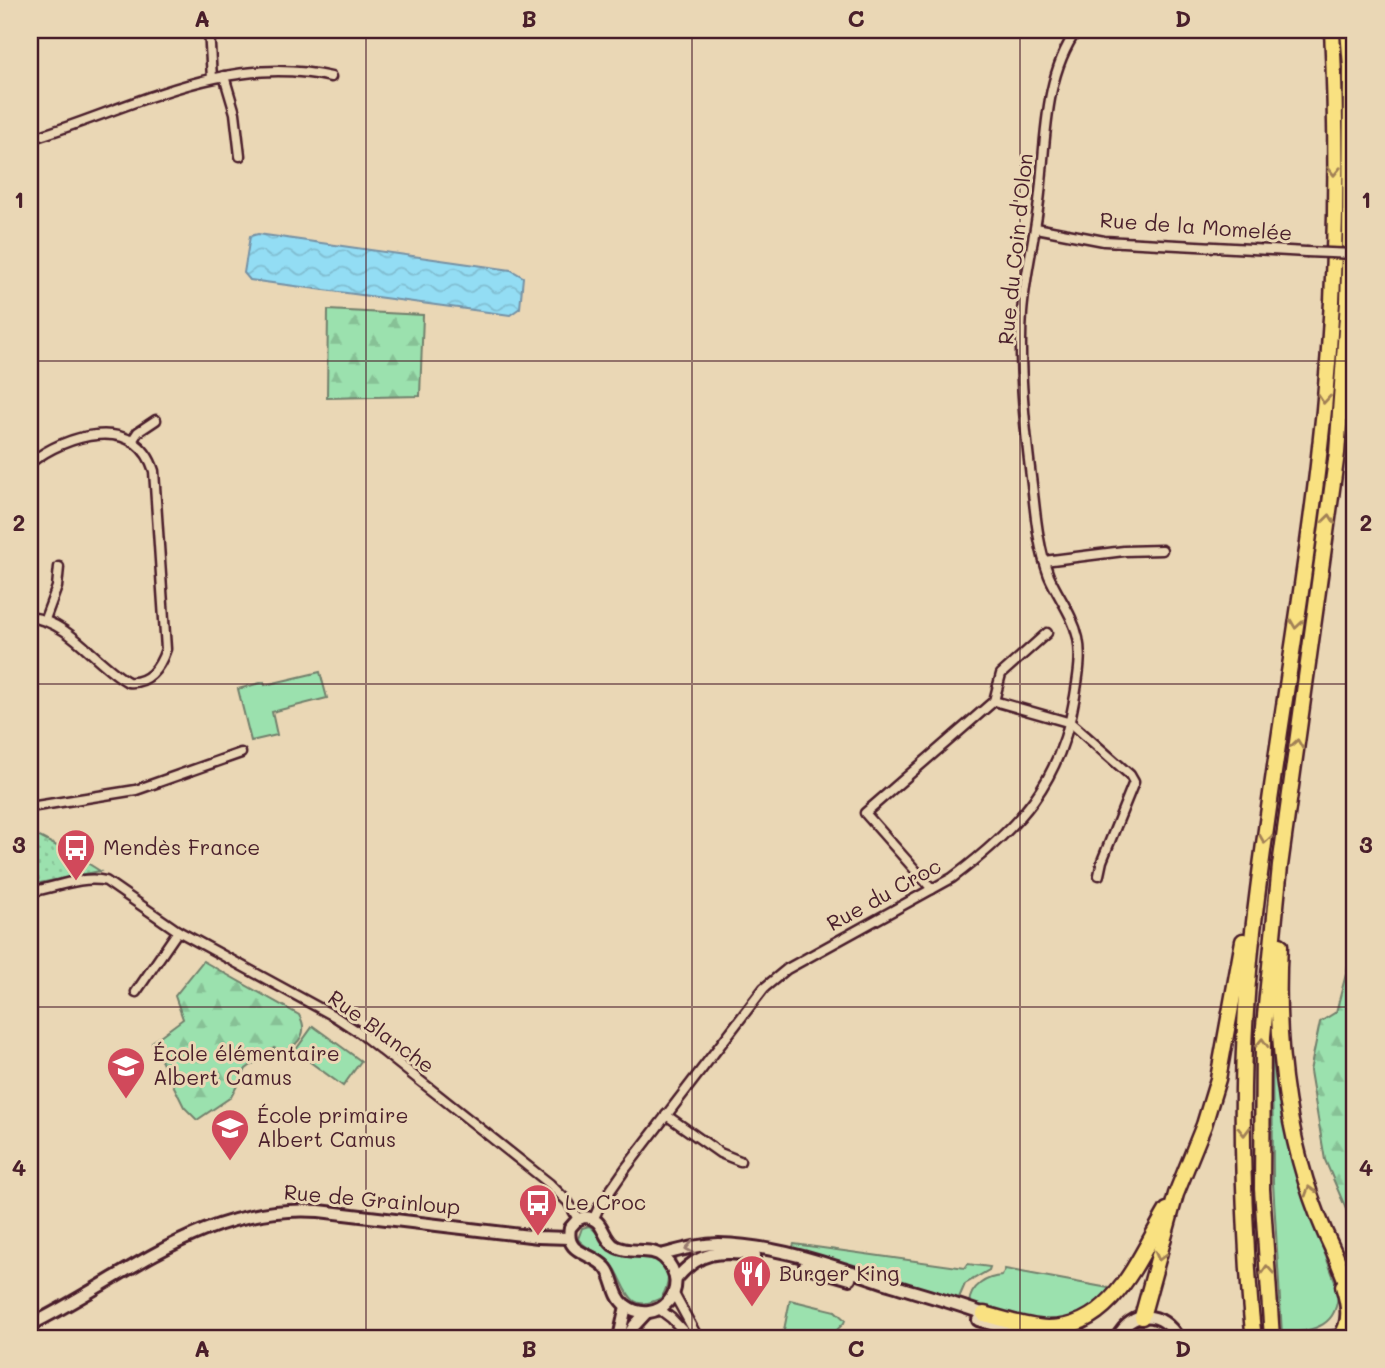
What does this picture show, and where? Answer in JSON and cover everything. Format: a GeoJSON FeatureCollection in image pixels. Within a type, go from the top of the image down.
{"type":"FeatureCollection","features":[{"type":"Feature","properties":{"kind":"highway"},"geometry":{"type":"LineString","coordinates":[[1254,1338],[1244,1195],[1243,1082],[1251,953],[1261,868],[1318,462],[1326,367],[1334,150],[1332,30]]}},
{"type":"Feature","properties":{"kind":"highway"},"geometry":{"type":"LineString","coordinates":[[1272,1338],[1262,1189],[1262,1036],[1289,792],[1337,453],[1350,239],[1351,67],[1348,30]]}},
{"type":"Feature","properties":{"kind":"highway"},"geometry":{"type":"LineString","coordinates":[[1289,792],[1288,857],[1279,959],[1283,1070],[1294,1135],[1348,1301],[1346,1336]]}},
{"type":"Feature","properties":{"kind":"highway"},"geometry":{"type":"LineString","coordinates":[[1142,1317],[1176,1194],[1204,1125],[1218,1079],[1252,888],[1261,868]]}},
{"type":"Feature","properties":{"kind":"highway"},"geometry":{"type":"LineString","coordinates":[[984,1314],[1048,1328],[1069,1325],[1095,1314],[1113,1299],[1176,1194]]}},
{"type":"Feature","properties":{"kind":"highway"},"geometry":{"type":"LineString","coordinates":[[1324,1234],[1355,1298]]}},
{"type":"Feature","properties":{"kind":"street"},"geometry":{"type":"LineString","coordinates":[[209,30],[212,78]]}},
{"type":"Feature","properties":{"kind":"street","name":"Rue du Coin d'Olon"},"geometry":{"type":"LineString","coordinates":[[1044,561],[1033,493],[1021,348],[1027,270],[1036,228],[1051,95],[1056,72],[1077,30]]}},
{"type":"Feature","properties":{"kind":"street"},"geometry":{"type":"LineString","coordinates":[[30,139],[212,78],[287,69],[331,77]]}},
{"type":"Feature","properties":{"kind":"street"},"geometry":{"type":"LineString","coordinates":[[224,76],[235,113],[240,156]]}},
{"type":"Feature","properties":{"kind":"street","name":"Rue de la Momelée"},"geometry":{"type":"LineString","coordinates":[[1036,228],[1104,241],[1355,254]]}},
{"type":"Feature","properties":{"kind":"street"},"geometry":{"type":"LineString","coordinates":[[132,441],[138,432],[156,419]]}},
{"type":"Feature","properties":{"kind":"street"},"geometry":{"type":"LineString","coordinates":[[30,463],[50,447],[71,440],[111,434],[132,441],[146,453],[154,471],[167,637],[163,660],[146,679],[128,682],[62,628],[45,619],[30,617]]}},
{"type":"Feature","properties":{"kind":"street"},"geometry":{"type":"LineString","coordinates":[[1044,561],[1124,551],[1162,550]]}},
{"type":"Feature","properties":{"kind":"street","name":"Rue du Croc"},"geometry":{"type":"LineString","coordinates":[[594,1218],[626,1168],[764,988],[788,969],[932,889],[971,864],[1022,816],[1042,791],[1054,769],[1070,723],[1079,671],[1079,642],[1072,618],[1044,561]]}},
{"type":"Feature","properties":{"kind":"street"},"geometry":{"type":"LineString","coordinates":[[45,619],[57,587],[59,567]]}},
{"type":"Feature","properties":{"kind":"street"},"geometry":{"type":"LineString","coordinates":[[932,889],[865,813],[994,701],[1002,674],[1047,633]]}},
{"type":"Feature","properties":{"kind":"street"},"geometry":{"type":"LineString","coordinates":[[994,701],[1070,723],[1130,775],[1134,782],[1102,861],[1099,875]]}},
{"type":"Feature","properties":{"kind":"street"},"geometry":{"type":"LineString","coordinates":[[30,807],[136,790],[241,753]]}},
{"type":"Feature","properties":{"kind":"street","name":"Rue Blanche"},"geometry":{"type":"LineString","coordinates":[[30,892],[97,878],[106,881],[178,931],[334,1016],[550,1184],[568,1202],[578,1219]]}},
{"type":"Feature","properties":{"kind":"street"},"geometry":{"type":"LineString","coordinates":[[136,992],[178,931]]}},
{"type":"Feature","properties":{"kind":"street"},"geometry":{"type":"LineString","coordinates":[[666,1115],[720,1153],[740,1161]]}},
{"type":"Feature","properties":{"kind":"street","name":"Rue de Grainloup"},"geometry":{"type":"LineString","coordinates":[[30,1325],[193,1234],[227,1220],[258,1212],[298,1209],[538,1237],[569,1238]]}},
{"type":"Feature","properties":{"kind":"street"},"geometry":{"type":"LineString","coordinates":[[674,1294],[659,1309],[638,1312],[626,1306],[615,1291],[608,1270],[593,1257],[576,1249],[569,1238],[570,1227],[578,1219],[594,1218],[613,1244],[625,1250],[661,1255],[672,1268],[676,1279],[674,1294],[698,1338]]}},
{"type":"Feature","properties":{"kind":"street"},"geometry":{"type":"LineString","coordinates":[[661,1255],[681,1249],[719,1244],[778,1253],[825,1264],[1055,1338]]}},
{"type":"Feature","properties":{"kind":"street"},"geometry":{"type":"LineString","coordinates":[[676,1279],[688,1265],[712,1253],[765,1256],[793,1262],[1036,1338]]}},
{"type":"Feature","properties":{"kind":"street"},"geometry":{"type":"LineString","coordinates":[[619,1338],[626,1306]]}},
{"type":"Feature","properties":{"kind":"street"},"geometry":{"type":"LineString","coordinates":[[659,1309],[691,1338]]}},
{"type":"Feature","properties":{"kind":"street"},"geometry":{"type":"LineString","coordinates":[[627,1338],[646,1312]]}},
{"type":"Feature","properties":{"kind":"street"},"geometry":{"type":"LineString","coordinates":[[1116,1338],[1131,1321],[1142,1317],[1164,1321],[1179,1338]]}},
{"type":"Feature","properties":{"kind":"street"},"geometry":{"type":"LineString","coordinates":[[1320,1338],[1346,1336]]}},
{"type":"Feature","properties":{"kind":"green space"},"geometry":{"type":"Polygon","coordinates":[[[328,310],[423,315],[420,396],[327,398],[328,310]]]}},
{"type":"Feature","properties":{"kind":"green space"},"geometry":{"type":"Polygon","coordinates":[[[320,672],[327,698],[272,712],[277,735],[251,741],[238,689],[320,672]]]}},
{"type":"Feature","properties":{"kind":"green space"},"geometry":{"type":"Polygon","coordinates":[[[30,832],[78,857],[100,871],[30,885],[30,832]]]}},
{"type":"Feature","properties":{"kind":"green space"},"geometry":{"type":"Polygon","coordinates":[[[1355,940],[1355,1281],[1345,1261],[1354,1239],[1352,1223],[1325,1160],[1310,1071],[1320,1022],[1336,1012],[1355,940]]]}},
{"type":"Feature","properties":{"kind":"green space"},"geometry":{"type":"Polygon","coordinates":[[[203,961],[299,1015],[303,1032],[284,1053],[274,1048],[246,1069],[231,1097],[197,1120],[184,1107],[152,1042],[183,1019],[175,996],[203,961]]]}},
{"type":"Feature","properties":{"kind":"green space"},"geometry":{"type":"Polygon","coordinates":[[[313,1026],[361,1061],[343,1086],[295,1051],[313,1026]]]}},
{"type":"Feature","properties":{"kind":"green space"},"geometry":{"type":"Polygon","coordinates":[[[1272,1027],[1276,1032],[1292,1149],[1307,1206],[1338,1289],[1334,1312],[1322,1325],[1282,1334],[1273,1182],[1272,1027]]]}},
{"type":"Feature","properties":{"kind":"green space"},"geometry":{"type":"Polygon","coordinates":[[[589,1226],[615,1254],[648,1258],[662,1263],[667,1269],[668,1278],[661,1298],[649,1303],[633,1300],[610,1262],[578,1239],[582,1228],[589,1226]]]}},
{"type":"Feature","properties":{"kind":"green space"},"geometry":{"type":"Polygon","coordinates":[[[794,1244],[965,1268],[968,1264],[990,1267],[965,1284],[958,1300],[792,1249],[794,1244]]]}},
{"type":"Feature","properties":{"kind":"green space"},"geometry":{"type":"Polygon","coordinates":[[[1005,1269],[1114,1289],[1090,1310],[1060,1322],[1045,1323],[1015,1318],[969,1303],[976,1287],[985,1280],[1002,1276],[1005,1269]]]}},
{"type":"Feature","properties":{"kind":"green space"},"geometry":{"type":"Polygon","coordinates":[[[790,1300],[835,1311],[845,1320],[844,1323],[829,1338],[775,1338],[784,1330],[790,1300]]]}},
{"type":"Feature","properties":{"kind":"water"},"geometry":{"type":"Polygon","coordinates":[[[258,234],[511,270],[523,277],[520,308],[510,315],[250,280],[244,273],[250,236],[258,234]]]}},
{"type":"Feature","properties":{"kind":"place","name":"Mendès France"},"geometry":{"type":"Point","coordinates":[76,882]}},
{"type":"Feature","properties":{"kind":"place","name":"École élémentaire Albert Camus"},"geometry":{"type":"Point","coordinates":[126,1100]}},
{"type":"Feature","properties":{"kind":"place","name":"École primaire Albert Camus"},"geometry":{"type":"Point","coordinates":[230,1162]}},
{"type":"Feature","properties":{"kind":"place","name":"Le Croc"},"geometry":{"type":"Point","coordinates":[538,1237]}},
{"type":"Feature","properties":{"kind":"place","name":"Burger King"},"geometry":{"type":"Point","coordinates":[752,1308]}}]}
